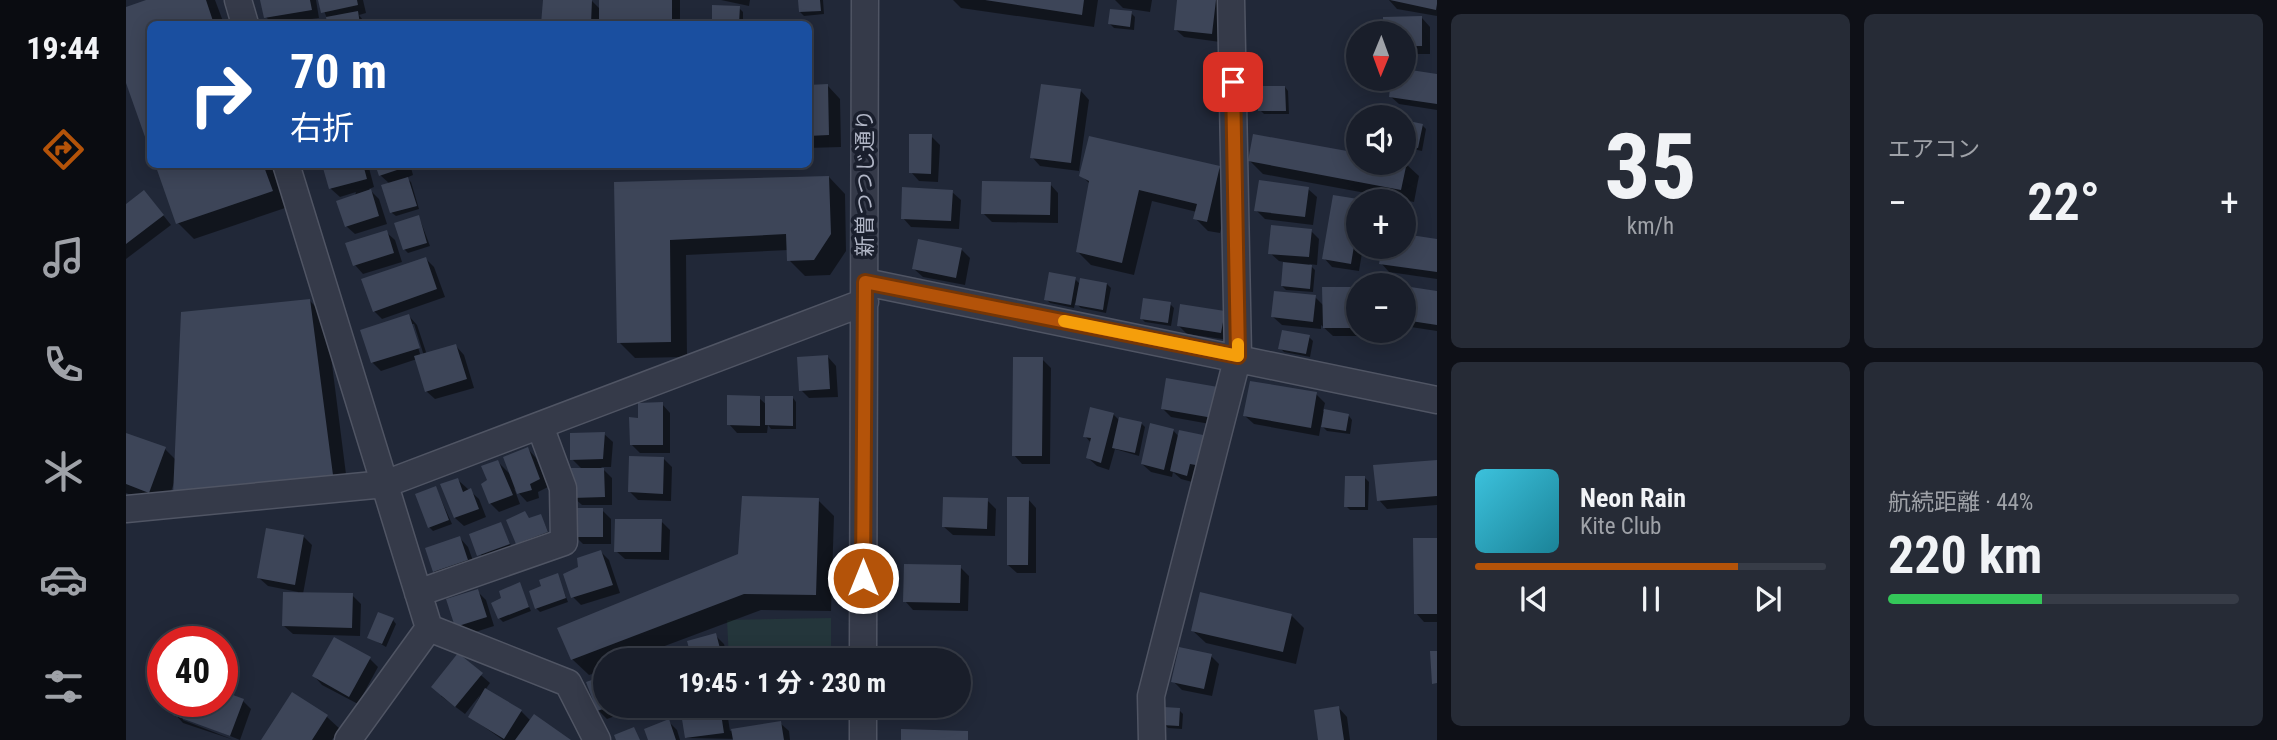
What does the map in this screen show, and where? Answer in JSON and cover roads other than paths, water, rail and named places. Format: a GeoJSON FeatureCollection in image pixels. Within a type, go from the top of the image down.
{"type":"FeatureCollection","features":[{"type":"Feature","properties":{"kind":"street"},"geometry":{"type":"LineString","coordinates":[[238,0],[244,21]]}},
{"type":"Feature","properties":{"kind":"street","name":"新曽つつじ通り"},"geometry":{"type":"LineString","coordinates":[[863,648],[865,0]]}},
{"type":"Feature","properties":{"kind":"street"},"geometry":{"type":"LineString","coordinates":[[1152,740],[1151,696],[1238,356],[1231,0]]}},
{"type":"Feature","properties":{"kind":"street"},"geometry":{"type":"LineString","coordinates":[[287,168],[429,628]]}},
{"type":"Feature","properties":{"kind":"street"},"geometry":{"type":"LineString","coordinates":[[126,509],[385,484],[540,426],[865,292],[1238,356],[1437,400]]}},
{"type":"Feature","properties":{"kind":"street"},"geometry":{"type":"LineString","coordinates":[[418,593],[564,542],[563,488],[540,426]]}},
{"type":"Feature","properties":{"kind":"street"},"geometry":{"type":"LineString","coordinates":[[348,740],[429,628]]}},
{"type":"Feature","properties":{"kind":"street"},"geometry":{"type":"LineString","coordinates":[[429,628],[568,683],[597,740]]}},
{"type":"Feature","properties":{"kind":"street"},"geometry":{"type":"LineString","coordinates":[[863,718],[863,740]]}}]}
